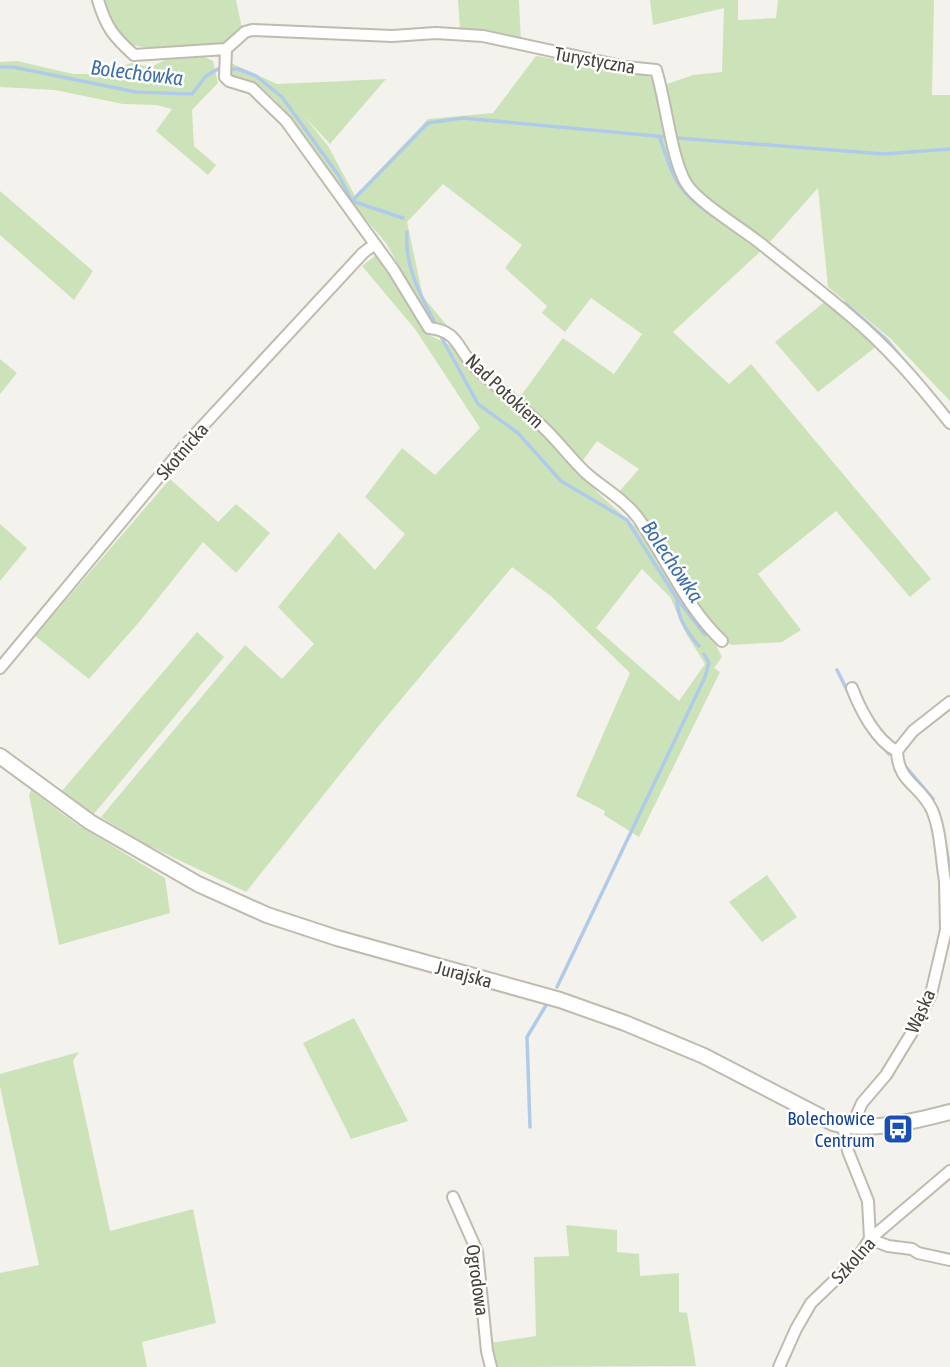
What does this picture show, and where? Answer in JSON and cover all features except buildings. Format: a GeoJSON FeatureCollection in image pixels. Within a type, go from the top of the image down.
{"type":"FeatureCollection","features":[{"type":"Feature","properties":{"kind":"street"},"geometry":{"type":"LineString","coordinates":[[98,0],[104,21],[112,35],[134,55],[226,54]]}},
{"type":"Feature","properties":{"kind":"street","name":"Turystyczna"},"geometry":{"type":"LineString","coordinates":[[226,54],[245,32],[252,30],[392,36],[436,33],[483,36],[626,67],[656,70],[665,97],[680,169],[688,187],[849,314],[919,384],[950,423]]}},
{"type":"Feature","properties":{"kind":"street","name":"Nad Potokiem"},"geometry":{"type":"LineString","coordinates":[[226,54],[225,74],[229,80],[252,88],[286,121],[393,269],[429,328],[450,334],[467,359],[544,428],[586,473],[622,501],[637,517],[703,621],[722,641]]}},
{"type":"Feature","properties":{"kind":"street","name":"Skotnicka"},"geometry":{"type":"LineString","coordinates":[[0,668],[187,443],[363,253],[375,244]]}},
{"type":"Feature","properties":{"kind":"street"},"geometry":{"type":"LineString","coordinates":[[852,688],[874,730],[897,751]]}},
{"type":"Feature","properties":{"kind":"street"},"geometry":{"type":"LineString","coordinates":[[948,883],[931,808],[899,771],[897,751],[913,731],[950,702]]}},
{"type":"Feature","properties":{"kind":"street","name":"Jurajska"},"geometry":{"type":"LineString","coordinates":[[0,756],[90,822],[198,884],[267,915],[337,938],[560,1000],[625,1023],[704,1056],[833,1123],[847,1126],[909,1121],[950,1112]]}},
{"type":"Feature","properties":{"kind":"street","name":"Wąska"},"geometry":{"type":"LineString","coordinates":[[847,1126],[886,1075],[911,1034],[930,994],[946,930],[948,883]]}},
{"type":"Feature","properties":{"kind":"street"},"geometry":{"type":"LineString","coordinates":[[847,1126],[848,1151],[867,1201],[870,1239],[888,1246],[912,1249],[950,1260]]}},
{"type":"Feature","properties":{"kind":"street","name":"Szkolna"},"geometry":{"type":"LineString","coordinates":[[779,1367],[811,1303],[856,1259],[870,1239],[950,1171]]}},
{"type":"Feature","properties":{"kind":"street","name":"Ogrodowa"},"geometry":{"type":"LineString","coordinates":[[453,1197],[477,1251],[491,1367]]}},
{"type":"Feature","properties":{"kind":"green space"},"geometry":{"type":"Polygon","coordinates":[[[101,0],[236,0],[242,28],[228,41],[224,50],[140,46],[121,39],[101,0]]]}},
{"type":"Feature","properties":{"kind":"green space"},"geometry":{"type":"Polygon","coordinates":[[[458,0],[519,0],[521,43],[485,32],[460,29],[458,0]]]}},
{"type":"Feature","properties":{"kind":"green space"},"geometry":{"type":"Polygon","coordinates":[[[650,0],[738,0],[738,20],[776,18],[778,0],[934,0],[932,95],[950,95],[950,401],[891,339],[828,287],[818,188],[769,243],[676,172],[682,184],[701,206],[762,250],[673,332],[729,384],[751,364],[931,579],[910,597],[836,511],[758,574],[801,630],[782,642],[731,645],[719,636],[675,570],[652,529],[617,494],[639,469],[597,441],[581,463],[517,401],[563,338],[614,374],[642,334],[591,298],[565,332],[542,313],[547,306],[505,268],[522,245],[443,184],[407,222],[423,297],[450,329],[431,324],[386,243],[355,207],[275,100],[256,83],[230,77],[231,63],[277,84],[386,79],[330,144],[304,116],[328,146],[355,196],[428,119],[493,113],[536,56],[641,72],[652,78],[657,84],[674,132],[667,84],[693,75],[722,72],[724,8],[653,25],[650,0]]]}},
{"type":"Feature","properties":{"kind":"green space"},"geometry":{"type":"Polygon","coordinates":[[[204,57],[213,61],[218,83],[192,110],[194,146],[216,165],[208,175],[156,131],[172,109],[156,105],[123,104],[55,90],[0,87],[0,62],[17,61],[73,74],[103,74],[131,63],[151,67],[165,60],[204,57]]]}},
{"type":"Feature","properties":{"kind":"green space"},"geometry":{"type":"Polygon","coordinates":[[[0,191],[93,271],[74,300],[0,235],[0,191]]]}},
{"type":"Feature","properties":{"kind":"green space"},"geometry":{"type":"Polygon","coordinates":[[[376,255],[427,334],[456,348],[487,384],[556,445],[597,492],[639,530],[716,645],[722,657],[714,668],[720,672],[639,837],[604,815],[605,811],[576,796],[630,673],[552,597],[512,567],[377,728],[246,892],[145,844],[101,817],[245,645],[282,679],[314,644],[278,607],[339,532],[375,570],[405,534],[365,497],[402,448],[435,475],[480,428],[415,329],[362,266],[376,255]],[[642,569],[596,628],[679,701],[705,664],[687,635],[670,597],[642,569]]]}},
{"type":"Feature","properties":{"kind":"green space"},"geometry":{"type":"Polygon","coordinates":[[[827,300],[877,346],[818,392],[775,342],[827,300]]]}},
{"type":"Feature","properties":{"kind":"green space"},"geometry":{"type":"Polygon","coordinates":[[[0,359],[17,373],[0,394],[0,359]]]}},
{"type":"Feature","properties":{"kind":"green space"},"geometry":{"type":"Polygon","coordinates":[[[170,479],[218,522],[236,504],[270,533],[236,573],[203,542],[140,621],[89,679],[35,636],[170,479]]]}},
{"type":"Feature","properties":{"kind":"green space"},"geometry":{"type":"Polygon","coordinates":[[[0,524],[27,548],[0,581],[0,524]]]}},
{"type":"Feature","properties":{"kind":"green space"},"geometry":{"type":"Polygon","coordinates":[[[197,632],[224,657],[93,815],[61,792],[197,632]]]}},
{"type":"Feature","properties":{"kind":"green space"},"geometry":{"type":"Polygon","coordinates":[[[31,790],[75,823],[165,878],[170,913],[59,945],[29,795],[31,790]]]}},
{"type":"Feature","properties":{"kind":"green space"},"geometry":{"type":"Polygon","coordinates":[[[767,875],[797,917],[762,942],[729,902],[767,875]]]}},
{"type":"Feature","properties":{"kind":"green space"},"geometry":{"type":"Polygon","coordinates":[[[354,1018],[408,1121],[351,1139],[303,1043],[354,1018]]]}},
{"type":"Feature","properties":{"kind":"green space"},"geometry":{"type":"Polygon","coordinates":[[[79,1052],[73,1061],[110,1231],[193,1209],[216,1323],[142,1342],[147,1367],[0,1367],[0,1273],[39,1265],[0,1087],[0,1074],[79,1052]]]}},
{"type":"Feature","properties":{"kind":"green space"},"geometry":{"type":"Polygon","coordinates":[[[566,1225],[617,1230],[617,1252],[639,1254],[640,1276],[679,1273],[679,1312],[687,1313],[696,1366],[496,1367],[490,1343],[536,1336],[534,1257],[569,1256],[566,1225]]]}},
{"type":"Feature","properties":{"kind":"waterway","name":"Bolechówka"},"geometry":{"type":"LineString","coordinates":[[0,67],[13,67],[136,92],[192,94],[206,76],[218,69],[238,69],[256,76],[282,97],[339,176],[352,201],[403,218]]}},
{"type":"Feature","properties":{"kind":"waterway"},"geometry":{"type":"LineString","coordinates":[[352,201],[428,123],[463,118],[667,137]]}},
{"type":"Feature","properties":{"kind":"waterway"},"geometry":{"type":"LineString","coordinates":[[660,138],[678,184],[692,200],[715,217]]}},
{"type":"Feature","properties":{"kind":"waterway"},"geometry":{"type":"LineString","coordinates":[[677,138],[884,154],[950,149]]}},
{"type":"Feature","properties":{"kind":"waterway","name":"Bolechówka"},"geometry":{"type":"LineString","coordinates":[[407,232],[411,269],[436,325]]}},
{"type":"Feature","properties":{"kind":"waterway"},"geometry":{"type":"LineString","coordinates":[[845,303],[887,340],[907,364]]}},
{"type":"Feature","properties":{"kind":"waterway","name":"Bolechówka"},"geometry":{"type":"LineString","coordinates":[[439,333],[478,404],[518,433],[561,481],[627,520],[677,599],[705,635]]}},
{"type":"Feature","properties":{"kind":"waterway"},"geometry":{"type":"LineString","coordinates":[[677,599],[684,624],[699,646]]}},
{"type":"Feature","properties":{"kind":"waterway"},"geometry":{"type":"LineString","coordinates":[[557,987],[705,677],[709,663],[704,654]]}},
{"type":"Feature","properties":{"kind":"waterway","name":"Bolechówka"},"geometry":{"type":"LineString","coordinates":[[837,670],[851,698]]}},
{"type":"Feature","properties":{"kind":"waterway","name":"Bolechówka"},"geometry":{"type":"LineString","coordinates":[[870,732],[889,754]]}},
{"type":"Feature","properties":{"kind":"waterway","name":"Bolechówka"},"geometry":{"type":"LineString","coordinates":[[905,766],[933,799]]}},
{"type":"Feature","properties":{"kind":"waterway","name":"Bolechówka"},"geometry":{"type":"LineString","coordinates":[[946,847],[950,870]]}},
{"type":"Feature","properties":{"kind":"waterway"},"geometry":{"type":"LineString","coordinates":[[530,1127],[527,1037],[548,1002]]}},
{"type":"Feature","properties":{"kind":"place","name":"Bolechowice Centrum"},"geometry":{"type":"Point","coordinates":[898,1129]}}]}
